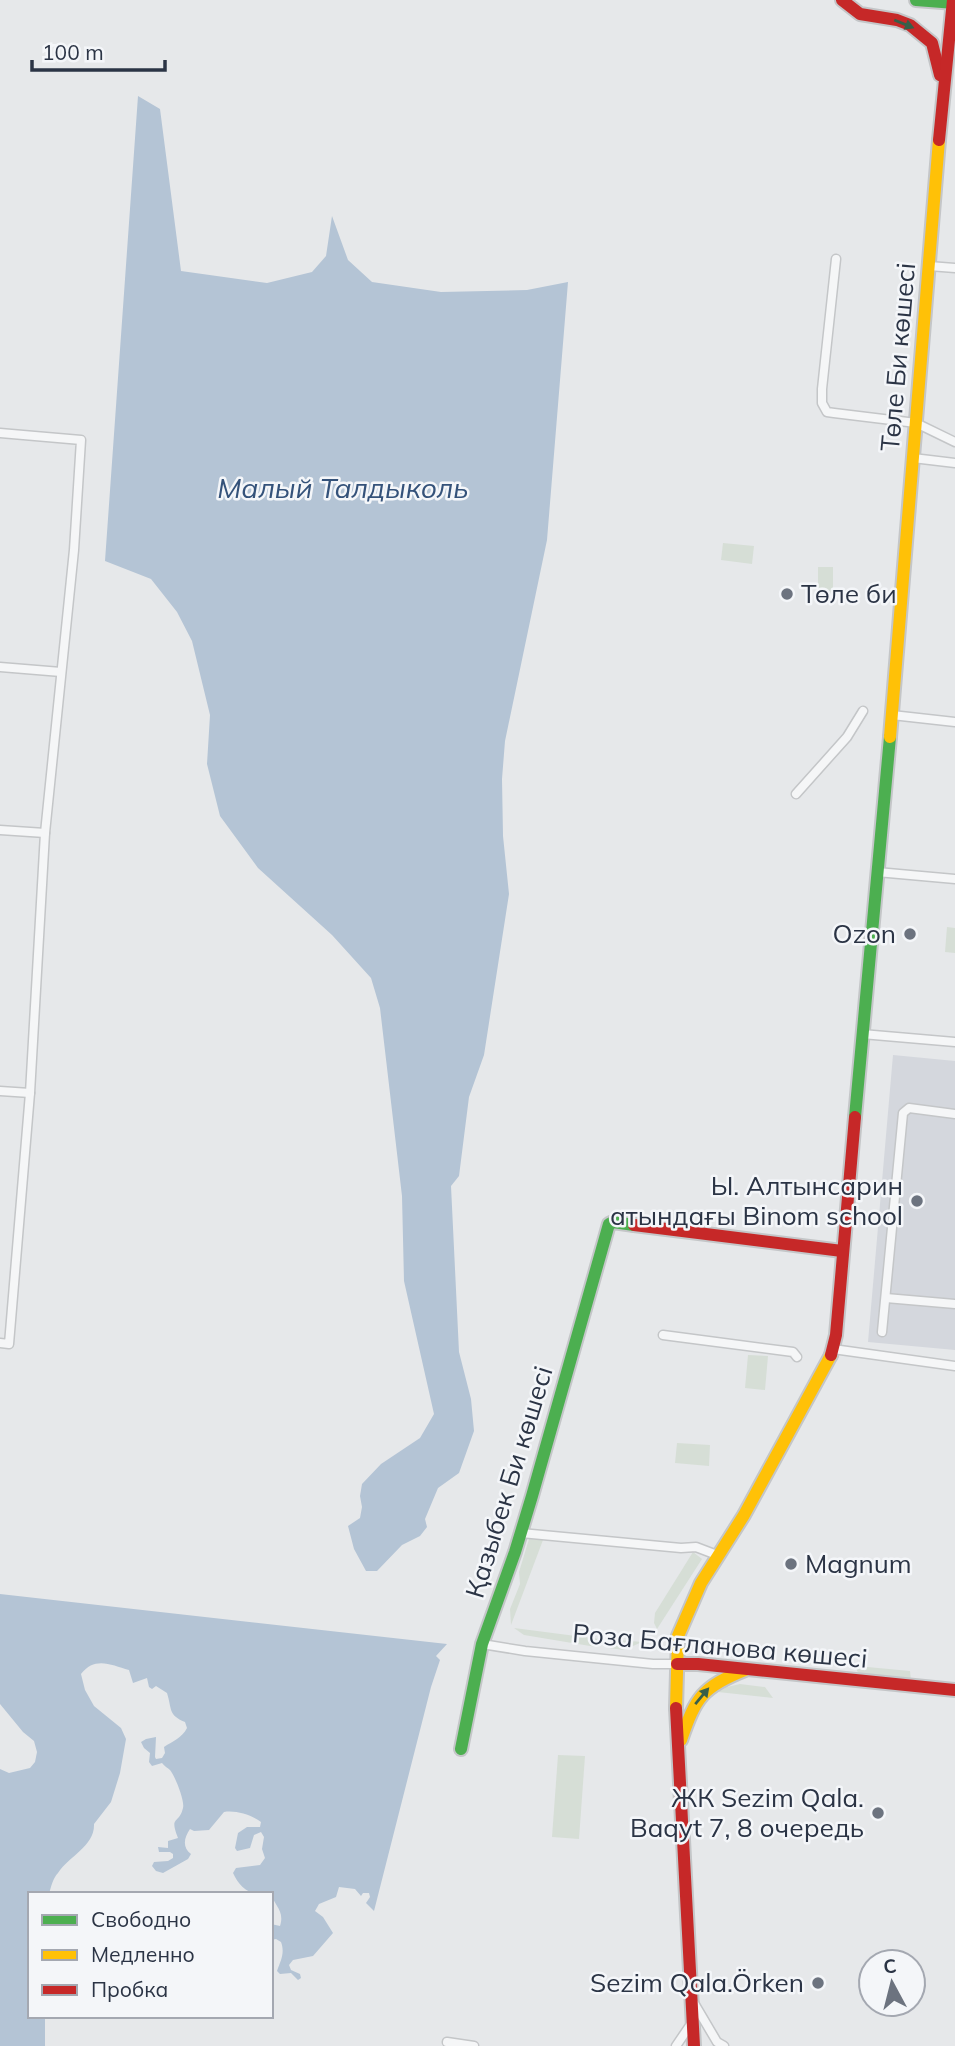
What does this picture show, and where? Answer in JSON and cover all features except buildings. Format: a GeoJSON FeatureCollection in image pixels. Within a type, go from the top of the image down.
{"type":"FeatureCollection","features":[{"type":"Feature","properties":{"kind":"street"},"geometry":{"type":"LineString","coordinates":[[842,0],[860,15],[897,20],[911,25],[932,43],[943,88]]}},
{"type":"Feature","properties":{"kind":"street"},"geometry":{"type":"LineString","coordinates":[[916,0],[953,2]]}},
{"type":"Feature","properties":{"kind":"street","name":"Төле Би көшесі"},"geometry":{"type":"LineString","coordinates":[[717,1555],[744,1515],[827,1364],[836,1335],[892,715],[943,88],[953,2]]}},
{"type":"Feature","properties":{"kind":"street"},"geometry":{"type":"LineString","coordinates":[[836,259],[822,389],[824,408],[827,412],[916,423],[955,442]]}},
{"type":"Feature","properties":{"kind":"street"},"geometry":{"type":"LineString","coordinates":[[929,266],[955,268]]}},
{"type":"Feature","properties":{"kind":"street"},"geometry":{"type":"LineString","coordinates":[[0,433],[81,440],[74,550],[45,834],[30,1093],[9,1344],[0,1343]]}},
{"type":"Feature","properties":{"kind":"street"},"geometry":{"type":"LineString","coordinates":[[913,458],[955,463]]}},
{"type":"Feature","properties":{"kind":"street"},"geometry":{"type":"LineString","coordinates":[[0,667],[61,673]]}},
{"type":"Feature","properties":{"kind":"street"},"geometry":{"type":"LineString","coordinates":[[796,793],[848,737],[863,711]]}},
{"type":"Feature","properties":{"kind":"street"},"geometry":{"type":"LineString","coordinates":[[892,715],[955,722]]}},
{"type":"Feature","properties":{"kind":"street"},"geometry":{"type":"LineString","coordinates":[[0,830],[45,834]]}},
{"type":"Feature","properties":{"kind":"street"},"geometry":{"type":"LineString","coordinates":[[877,872],[955,879]]}},
{"type":"Feature","properties":{"kind":"street"},"geometry":{"type":"LineString","coordinates":[[862,1034],[955,1042]]}},
{"type":"Feature","properties":{"kind":"street"},"geometry":{"type":"LineString","coordinates":[[0,1091],[30,1093]]}},
{"type":"Feature","properties":{"kind":"street"},"geometry":{"type":"LineString","coordinates":[[882,1332],[903,1113],[909,1108],[955,1114]]}},
{"type":"Feature","properties":{"kind":"street","name":"Қазыбек Би көшесі"},"geometry":{"type":"LineString","coordinates":[[461,1749],[482,1644],[521,1533],[607,1229],[613,1222],[842,1251]]}},
{"type":"Feature","properties":{"kind":"street"},"geometry":{"type":"LineString","coordinates":[[886,1298],[955,1304]]}},
{"type":"Feature","properties":{"kind":"street"},"geometry":{"type":"LineString","coordinates":[[663,1335],[793,1352],[797,1357]]}},
{"type":"Feature","properties":{"kind":"street"},"geometry":{"type":"LineString","coordinates":[[833,1349],[955,1367]]}},
{"type":"Feature","properties":{"kind":"street"},"geometry":{"type":"LineString","coordinates":[[521,1533],[681,1548],[695,1547],[717,1555],[701,1583],[678,1636],[675,1691],[694,2046]]}},
{"type":"Feature","properties":{"kind":"street","name":"Роза Бағланова көшесі"},"geometry":{"type":"LineString","coordinates":[[482,1644],[653,1664],[698,1664],[955,1690]]}},
{"type":"Feature","properties":{"kind":"street"},"geometry":{"type":"LineString","coordinates":[[679,1747],[692,1710],[702,1694],[717,1681],[749,1669]]}},
{"type":"Feature","properties":{"kind":"street"},"geometry":{"type":"LineString","coordinates":[[693,2000],[717,2042],[724,2046]]}},
{"type":"Feature","properties":{"kind":"street"},"geometry":{"type":"LineString","coordinates":[[676,2046],[693,2021]]}},
{"type":"Feature","properties":{"kind":"street"},"geometry":{"type":"LineString","coordinates":[[447,2042],[474,2046]]}},
{"type":"Feature","properties":{"kind":"shaded area"},"geometry":{"type":"Polygon","coordinates":[[[723,543],[754,546],[752,564],[721,560],[723,543]]]}},
{"type":"Feature","properties":{"kind":"shaded area"},"geometry":{"type":"Polygon","coordinates":[[[818,567],[833,567],[833,594],[818,594],[818,567]]]}},
{"type":"Feature","properties":{"kind":"shaded area"},"geometry":{"type":"Polygon","coordinates":[[[947,927],[955,928],[955,953],[945,952],[947,927]]]}},
{"type":"Feature","properties":{"kind":"shaded area","name":"Ы. Алтынсарин атындағы Binom school"},"geometry":{"type":"Polygon","coordinates":[[[893,1055],[955,1061],[955,1350],[868,1342],[893,1055]]]}},
{"type":"Feature","properties":{"kind":"shaded area"},"geometry":{"type":"Polygon","coordinates":[[[748,1355],[768,1356],[765,1390],[745,1388],[748,1355]]]}},
{"type":"Feature","properties":{"kind":"shaded area"},"geometry":{"type":"Polygon","coordinates":[[[677,1443],[710,1445],[709,1466],[675,1463],[677,1443]]]}},
{"type":"Feature","properties":{"kind":"shaded area"},"geometry":{"type":"Polygon","coordinates":[[[529,1539],[543,1540],[511,1625],[510,1609],[520,1584],[519,1572],[529,1539]]]}},
{"type":"Feature","properties":{"kind":"shaded area"},"geometry":{"type":"Polygon","coordinates":[[[693,1552],[702,1559],[657,1629],[654,1623],[655,1613],[693,1552]]]}},
{"type":"Feature","properties":{"kind":"shaded area"},"geometry":{"type":"Polygon","coordinates":[[[514,1628],[599,1639],[600,1644],[596,1647],[524,1635],[514,1628]]]}},
{"type":"Feature","properties":{"kind":"shaded area"},"geometry":{"type":"Polygon","coordinates":[[[608,1639],[642,1642],[624,1650],[609,1648],[608,1639]]]}},
{"type":"Feature","properties":{"kind":"shaded area"},"geometry":{"type":"Polygon","coordinates":[[[857,1666],[910,1671],[911,1680],[860,1674],[857,1666]]]}},
{"type":"Feature","properties":{"kind":"shaded area"},"geometry":{"type":"Polygon","coordinates":[[[740,1684],[765,1687],[773,1698],[718,1692],[740,1684]]]}},
{"type":"Feature","properties":{"kind":"shaded area"},"geometry":{"type":"Polygon","coordinates":[[[558,1755],[585,1756],[579,1839],[552,1837],[558,1755]]]}},
{"type":"Feature","properties":{"kind":"water","name":"Малый Талдыколь"},"geometry":{"type":"Polygon","coordinates":[[[138,96],[160,109],[181,271],[267,283],[312,272],[326,256],[332,216],[348,260],[372,282],[441,292],[527,290],[568,282],[547,540],[505,741],[502,779],[503,836],[509,894],[484,1055],[469,1097],[459,1176],[451,1186],[459,1352],[471,1399],[474,1431],[459,1473],[438,1488],[425,1519],[427,1527],[420,1536],[402,1545],[377,1571],[366,1571],[354,1549],[348,1526],[360,1518],[362,1484],[381,1464],[420,1438],[434,1414],[404,1281],[402,1196],[380,1008],[371,978],[332,935],[258,868],[220,816],[207,764],[210,715],[192,641],[177,612],[151,579],[105,561],[138,96]]]}},
{"type":"Feature","properties":{"kind":"water"},"geometry":{"type":"Polygon","coordinates":[[[0,1594],[447,1644],[436,1656],[440,1660],[374,1911],[366,1903],[370,1897],[369,1893],[363,1893],[361,1896],[355,1889],[339,1887],[336,1897],[319,1904],[315,1911],[323,1917],[333,1933],[313,1956],[293,1960],[289,1965],[291,1970],[300,1974],[301,1978],[298,1980],[291,1973],[280,1974],[277,1971],[283,1950],[281,1942],[273,1940],[273,1924],[280,1926],[281,1916],[273,1899],[273,1892],[250,1892],[238,1882],[233,1873],[236,1868],[260,1865],[265,1858],[262,1849],[264,1837],[261,1832],[254,1835],[250,1848],[237,1851],[235,1848],[238,1833],[247,1827],[260,1827],[261,1822],[244,1814],[224,1812],[209,1830],[190,1829],[185,1842],[191,1854],[188,1859],[163,1873],[156,1871],[152,1866],[154,1862],[173,1858],[170,1852],[159,1852],[158,1847],[168,1848],[168,1841],[178,1838],[175,1823],[183,1805],[170,1770],[162,1763],[152,1766],[149,1762],[150,1753],[141,1742],[156,1737],[155,1757],[162,1758],[164,1747],[180,1737],[187,1728],[185,1722],[173,1714],[167,1693],[156,1686],[152,1689],[149,1687],[147,1678],[133,1683],[129,1670],[104,1663],[86,1668],[81,1674],[85,1690],[94,1706],[121,1728],[126,1739],[111,1802],[94,1824],[90,1839],[56,1875],[50,1892],[28,1892],[28,2018],[45,2018],[45,2046],[0,2046],[0,1769],[9,1773],[30,1768],[35,1762],[37,1752],[34,1741],[0,1704],[0,1594]]]}},
{"type":"Feature","properties":{"kind":"traffic: fast"},"geometry":{"type":"LineString","coordinates":[[916,0],[955,3]]}},
{"type":"Feature","properties":{"kind":"traffic: fast"},"geometry":{"type":"LineString","coordinates":[[855,1117],[890,737]]}},
{"type":"Feature","properties":{"kind":"traffic: fast"},"geometry":{"type":"LineString","coordinates":[[461,1749],[482,1644],[532,1496],[609,1224],[613,1222],[634,1225]]}},
{"type":"Feature","properties":{"kind":"traffic: slow"},"geometry":{"type":"LineString","coordinates":[[890,737],[939,140]]}},
{"type":"Feature","properties":{"kind":"traffic: slow"},"geometry":{"type":"LineString","coordinates":[[676,1708],[678,1636],[701,1583],[744,1515],[831,1355]]}},
{"type":"Feature","properties":{"kind":"traffic: slow"},"geometry":{"type":"LineString","coordinates":[[681,1740],[691,1713],[702,1695],[719,1682],[745,1670]]}},
{"type":"Feature","properties":{"kind":"traffic: jam"},"geometry":{"type":"LineString","coordinates":[[842,0],[860,14],[910,25],[932,43],[940,75]]}},
{"type":"Feature","properties":{"kind":"traffic: jam"},"geometry":{"type":"LineString","coordinates":[[939,140],[953,0]]}},
{"type":"Feature","properties":{"kind":"traffic: jam"},"geometry":{"type":"LineString","coordinates":[[831,1355],[836,1335],[855,1117]]}},
{"type":"Feature","properties":{"kind":"traffic: jam"},"geometry":{"type":"LineString","coordinates":[[634,1225],[842,1251]]}},
{"type":"Feature","properties":{"kind":"traffic: jam"},"geometry":{"type":"LineString","coordinates":[[677,1664],[955,1690]]}},
{"type":"Feature","properties":{"kind":"traffic: jam"},"geometry":{"type":"LineString","coordinates":[[676,1708],[694,2046]]}},
{"type":"Feature","properties":{"kind":"place","name":"Төле би"},"geometry":{"type":"Point","coordinates":[787,594]}},
{"type":"Feature","properties":{"kind":"place","name":"Ozon"},"geometry":{"type":"Point","coordinates":[910,934]}},
{"type":"Feature","properties":{"kind":"place","name":"Ы. Алтынсарин атындағы Binom school"},"geometry":{"type":"Point","coordinates":[917,1201]}},
{"type":"Feature","properties":{"kind":"place","name":"Magnum"},"geometry":{"type":"Point","coordinates":[791,1564]}},
{"type":"Feature","properties":{"kind":"place","name":"ЖК Sezim Qala. Baqyt 7, 8 очередь"},"geometry":{"type":"Point","coordinates":[878,1813]}},
{"type":"Feature","properties":{"kind":"place","name":"Sezim Qala.Örken"},"geometry":{"type":"Point","coordinates":[818,1983]}}]}
